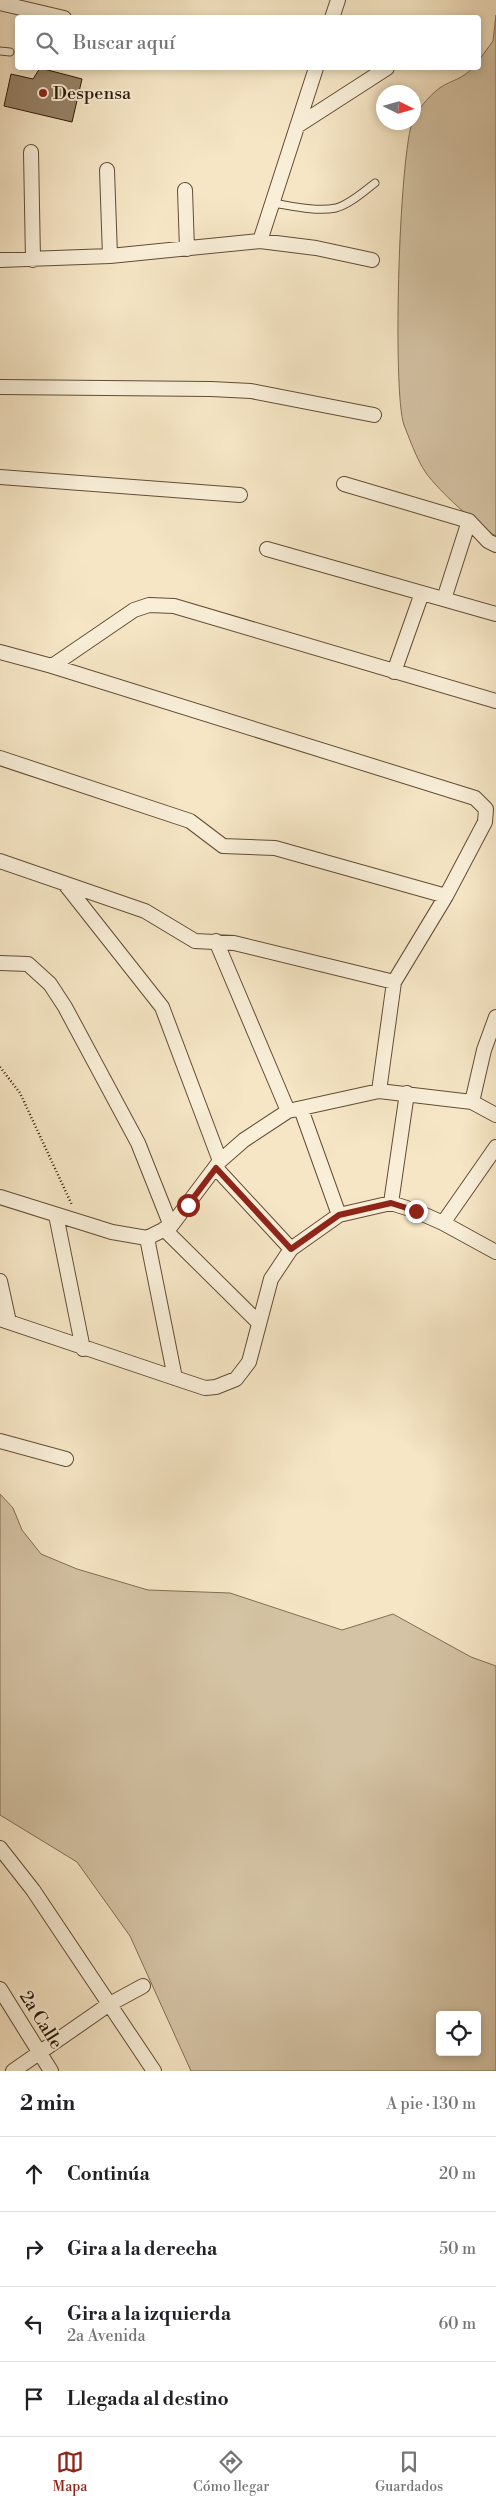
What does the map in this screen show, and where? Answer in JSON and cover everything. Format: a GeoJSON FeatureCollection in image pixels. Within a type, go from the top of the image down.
{"type":"FeatureCollection","features":[{"type":"Feature","properties":{"kind":"street"},"geometry":{"type":"LineString","coordinates":[[333,15],[338,0]]}},
{"type":"Feature","properties":{"kind":"street"},"geometry":{"type":"LineString","coordinates":[[0,3],[51,15]]}},
{"type":"Feature","properties":{"kind":"street"},"geometry":{"type":"LineString","coordinates":[[260,241],[315,70]]}},
{"type":"Feature","properties":{"kind":"street"},"geometry":{"type":"LineString","coordinates":[[297,126],[384,70]]}},
{"type":"Feature","properties":{"kind":"street"},"geometry":{"type":"LineString","coordinates":[[31,152],[33,260]]}},
{"type":"Feature","properties":{"kind":"street"},"geometry":{"type":"LineString","coordinates":[[107,170],[110,256]]}},
{"type":"Feature","properties":{"kind":"street"},"geometry":{"type":"LineString","coordinates":[[185,190],[187,249]]}},
{"type":"Feature","properties":{"kind":"street"},"geometry":{"type":"LineString","coordinates":[[0,260],[110,256],[260,241],[316,248],[372,260]]}},
{"type":"Feature","properties":{"kind":"street"},"geometry":{"type":"LineString","coordinates":[[0,387],[243,391],[374,415]]}},
{"type":"Feature","properties":{"kind":"street"},"geometry":{"type":"LineString","coordinates":[[0,477],[240,495]]}},
{"type":"Feature","properties":{"kind":"street"},"geometry":{"type":"LineString","coordinates":[[344,484],[469,521],[488,541],[496,545]]}},
{"type":"Feature","properties":{"kind":"street"},"geometry":{"type":"LineString","coordinates":[[444,599],[469,521]]}},
{"type":"Feature","properties":{"kind":"street"},"geometry":{"type":"LineString","coordinates":[[267,549],[496,614]]}},
{"type":"Feature","properties":{"kind":"street"},"geometry":{"type":"LineString","coordinates":[[394,672],[422,593]]}},
{"type":"Feature","properties":{"kind":"street"},"geometry":{"type":"LineString","coordinates":[[52,666],[110,625],[149,605],[174,606],[496,701]]}},
{"type":"Feature","properties":{"kind":"street"},"geometry":{"type":"LineString","coordinates":[[0,652],[52,666],[475,798],[486,809],[485,822],[446,896],[394,982],[379,1091]]}},
{"type":"Feature","properties":{"kind":"street"},"geometry":{"type":"LineString","coordinates":[[0,758],[190,821],[223,846],[275,848],[446,896]]}},
{"type":"Feature","properties":{"kind":"street"},"geometry":{"type":"LineString","coordinates":[[0,860],[145,911],[196,941],[234,943],[394,982]]}},
{"type":"Feature","properties":{"kind":"street"},"geometry":{"type":"LineString","coordinates":[[65,884],[162,1007],[218,1165],[291,1249]]}},
{"type":"Feature","properties":{"kind":"street"},"geometry":{"type":"LineString","coordinates":[[216,941],[294,1110],[339,1215]]}},
{"type":"Feature","properties":{"kind":"street"},"geometry":{"type":"LineString","coordinates":[[0,964],[28,964],[50,984],[65,1007],[138,1144],[167,1227],[258,1322]]}},
{"type":"Feature","properties":{"kind":"street"},"geometry":{"type":"LineString","coordinates":[[472,1102],[484,1050],[496,1016]]}},
{"type":"Feature","properties":{"kind":"street"},"geometry":{"type":"LineString","coordinates":[[0,1197],[80,1222],[147,1238],[167,1227],[218,1165],[244,1140],[294,1110],[379,1091],[472,1102],[496,1114]]}},
{"type":"Feature","properties":{"kind":"street"},"geometry":{"type":"LineString","coordinates":[[391,1203],[407,1093]]}},
{"type":"Feature","properties":{"kind":"street"},"geometry":{"type":"LineString","coordinates":[[443,1223],[496,1147]]}},
{"type":"Feature","properties":{"kind":"street"},"geometry":{"type":"LineString","coordinates":[[0,1281],[4,1320],[205,1388],[216,1387],[236,1379],[249,1362],[258,1322],[271,1279],[291,1249],[339,1215],[391,1203],[416,1211],[443,1223],[496,1252]]}},
{"type":"Feature","properties":{"kind":"street"},"geometry":{"type":"LineString","coordinates":[[56,1215],[83,1348]]}},
{"type":"Feature","properties":{"kind":"street"},"geometry":{"type":"LineString","coordinates":[[147,1238],[174,1378]]}},
{"type":"Feature","properties":{"kind":"street"},"geometry":{"type":"LineString","coordinates":[[0,1441],[66,1458]]}},
{"type":"Feature","properties":{"kind":"street"},"geometry":{"type":"LineString","coordinates":[[0,1848],[5,1864],[154,2071]]}},
{"type":"Feature","properties":{"kind":"street"},"geometry":{"type":"LineString","coordinates":[[13,2071],[108,2005],[143,1986]]}},
{"type":"Feature","properties":{"kind":"street","name":"2a Calle"},"geometry":{"type":"LineString","coordinates":[[0,1989],[51,2071]]}},
{"type":"Feature","properties":{"kind":"lane"},"geometry":{"type":"LineString","coordinates":[[0,51],[10,52]]}},
{"type":"Feature","properties":{"kind":"lane"},"geometry":{"type":"LineString","coordinates":[[273,203],[317,208],[336,208],[375,183]]}},
{"type":"Feature","properties":{"kind":"path"},"geometry":{"type":"LineString","coordinates":[[0,1067],[20,1093],[80,1222]]}},
{"type":"Feature","properties":{"kind":"shaded area"},"geometry":{"type":"Polygon","coordinates":[[[496,15],[496,536],[449,498],[432,481],[423,468],[404,425],[400,403],[398,366],[401,214],[409,134],[410,130],[421,130],[421,108],[427,100],[445,85],[470,70],[481,70],[481,57],[493,41],[496,15]]]}},
{"type":"Feature","properties":{"kind":"shaded area"},"geometry":{"type":"Polygon","coordinates":[[[0,1494],[13,1508],[22,1530],[41,1554],[77,1569],[148,1590],[230,1593],[342,1630],[393,1614],[471,1657],[496,1666],[496,2071],[191,2071],[130,1936],[77,1862],[0,1815],[0,1494]]]}},
{"type":"Feature","properties":{"kind":"building","name":"Despensa"},"geometry":{"type":"Polygon","coordinates":[[[39,70],[48,70],[82,79],[72,122],[4,106],[11,74],[33,79],[39,70]]]}},
{"type":"Feature","properties":{"kind":"place","name":"Despensa"},"geometry":{"type":"Point","coordinates":[43,93]}},
{"type":"Feature","properties":{"kind":"route"},"geometry":{"type":"LineString","coordinates":[[188,1205],[216,1168],[291,1249],[339,1215],[391,1203],[416,1211]]}}]}
